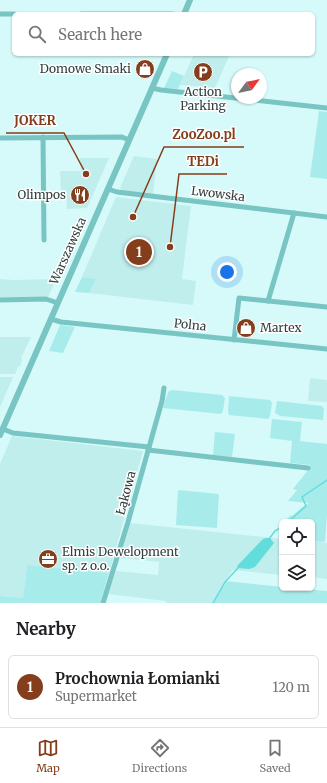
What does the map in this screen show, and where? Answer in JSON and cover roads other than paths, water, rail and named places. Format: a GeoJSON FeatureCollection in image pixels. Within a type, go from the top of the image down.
{"type":"FeatureCollection","features":[{"type":"Feature","properties":{"kind":"street"},"geometry":{"type":"LineString","coordinates":[[185,12],[190,0]]}},
{"type":"Feature","properties":{"kind":"street"},"geometry":{"type":"LineString","coordinates":[[0,14],[12,14]]}},
{"type":"Feature","properties":{"kind":"street","name":"Warszawska"},"geometry":{"type":"LineString","coordinates":[[1,432],[166,56]]}},
{"type":"Feature","properties":{"kind":"street"},"geometry":{"type":"LineString","coordinates":[[152,88],[327,108]]}},
{"type":"Feature","properties":{"kind":"street"},"geometry":{"type":"LineString","coordinates":[[0,138],[122,137],[129,140]]}},
{"type":"Feature","properties":{"kind":"street"},"geometry":{"type":"LineString","coordinates":[[43,138],[44,240]]}},
{"type":"Feature","properties":{"kind":"street","name":"Lwowska"},"geometry":{"type":"LineString","coordinates":[[108,189],[117,192],[327,217]]}},
{"type":"Feature","properties":{"kind":"street"},"geometry":{"type":"LineString","coordinates":[[268,300],[294,213]]}},
{"type":"Feature","properties":{"kind":"street"},"geometry":{"type":"LineString","coordinates":[[234,340],[239,298],[327,307]]}},
{"type":"Feature","properties":{"kind":"street"},"geometry":{"type":"LineString","coordinates":[[0,300],[45,299],[58,303]]}},
{"type":"Feature","properties":{"kind":"street","name":"Polna"},"geometry":{"type":"LineString","coordinates":[[51,319],[61,322],[327,349]]}},
{"type":"Feature","properties":{"kind":"street","name":"Łąkowa"},"geometry":{"type":"LineString","coordinates":[[103,603],[161,407],[164,388]]}},
{"type":"Feature","properties":{"kind":"street"},"geometry":{"type":"LineString","coordinates":[[1,432],[308,468]]}},
{"type":"Feature","properties":{"kind":"waterway"},"geometry":{"type":"LineString","coordinates":[[291,519],[306,506],[302,497],[327,480]]}},
{"type":"Feature","properties":{"kind":"waterway"},"geometry":{"type":"LineString","coordinates":[[269,539],[275,531],[279,529]]}},
{"type":"Feature","properties":{"kind":"waterway"},"geometry":{"type":"LineString","coordinates":[[213,603],[225,582],[238,568]]}},
{"type":"Feature","properties":{"kind":"place","name":"Domowe Smaki"},"geometry":{"type":"Point","coordinates":[145,69]}},
{"type":"Feature","properties":{"kind":"place","name":"Action Parking"},"geometry":{"type":"Point","coordinates":[203,72]}},
{"type":"Feature","properties":{"kind":"place","name":"JOKER"},"geometry":{"type":"Point","coordinates":[86,174]}},
{"type":"Feature","properties":{"kind":"place","name":"Olimpos"},"geometry":{"type":"Point","coordinates":[80,195]}},
{"type":"Feature","properties":{"kind":"place","name":"ZooZoo.pl"},"geometry":{"type":"Point","coordinates":[133,217]}},
{"type":"Feature","properties":{"kind":"place","name":"TEDi"},"geometry":{"type":"Point","coordinates":[170,247]}},
{"type":"Feature","properties":{"kind":"place","name":"Prochownia Łomianki"},"geometry":{"type":"Point","coordinates":[139,252]}},
{"type":"Feature","properties":{"kind":"place","name":"Martex"},"geometry":{"type":"Point","coordinates":[246,328]}},
{"type":"Feature","properties":{"kind":"place","name":"Elmis Dewelopment sp. z o.o."},"geometry":{"type":"Point","coordinates":[48,559]}}]}
